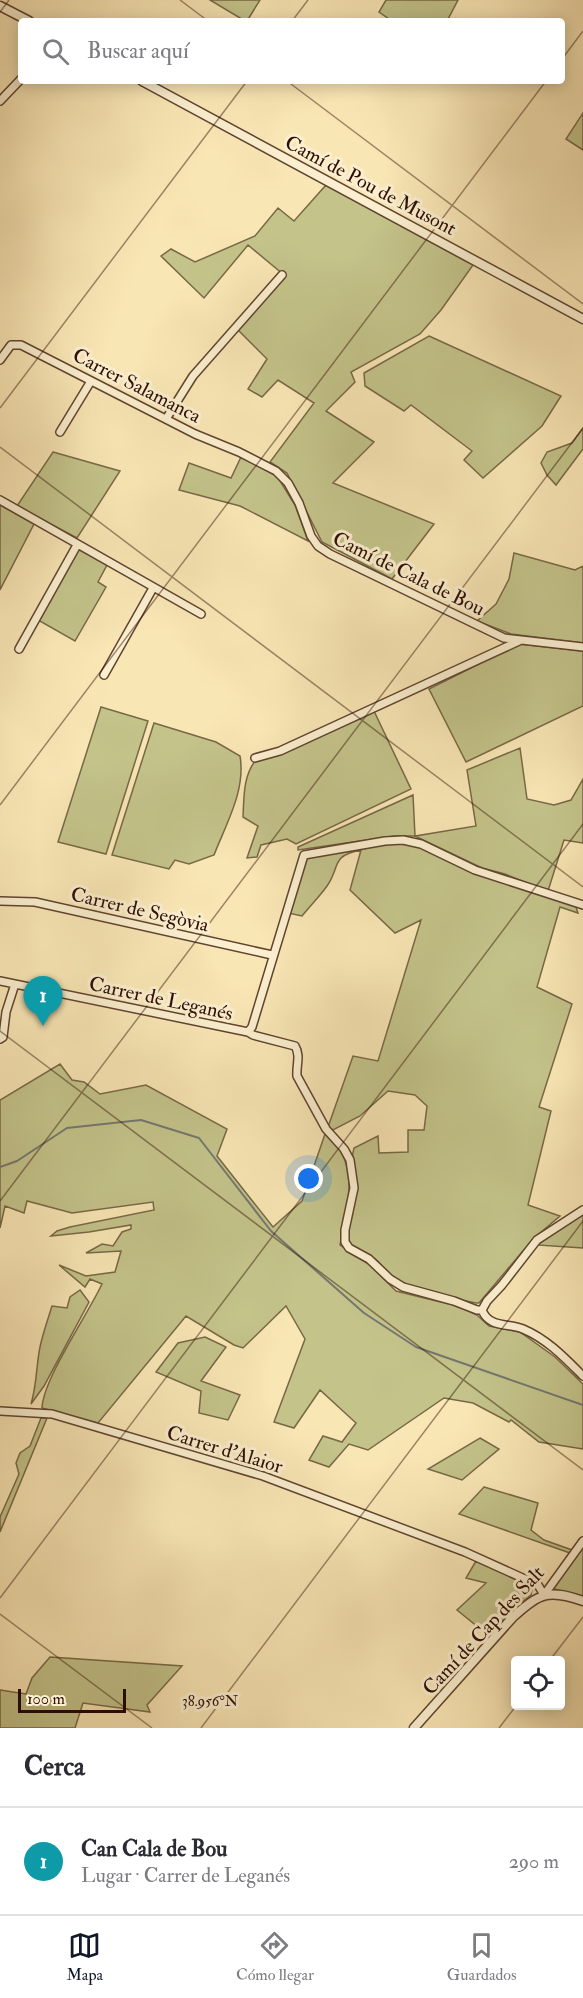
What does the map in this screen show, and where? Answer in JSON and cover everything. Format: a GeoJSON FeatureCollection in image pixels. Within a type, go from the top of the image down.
{"type":"FeatureCollection","features":[{"type":"Feature","properties":{"kind":"street"},"geometry":{"type":"LineString","coordinates":[[0,6],[23,18]]}},
{"type":"Feature","properties":{"kind":"street"},"geometry":{"type":"LineString","coordinates":[[0,101],[18,82]]}},
{"type":"Feature","properties":{"kind":"street","name":"Camí de Pou de Musont"},"geometry":{"type":"LineString","coordinates":[[148,84],[583,319]]}},
{"type":"Feature","properties":{"kind":"street"},"geometry":{"type":"LineString","coordinates":[[166,419],[193,376],[282,275]]}},
{"type":"Feature","properties":{"kind":"street","name":"Carrer Salamanca"},"geometry":{"type":"LineString","coordinates":[[0,360],[11,345],[21,345],[166,419],[265,465]]}},
{"type":"Feature","properties":{"kind":"street"},"geometry":{"type":"LineString","coordinates":[[60,432],[91,381]]}},
{"type":"Feature","properties":{"kind":"street","name":"Camí de Cala de Bou"},"geometry":{"type":"LineString","coordinates":[[265,465],[276,471],[288,483],[299,503],[311,536],[318,546],[492,633],[519,641],[583,647]]}},
{"type":"Feature","properties":{"kind":"street"},"geometry":{"type":"LineString","coordinates":[[0,500],[201,614]]}},
{"type":"Feature","properties":{"kind":"street"},"geometry":{"type":"LineString","coordinates":[[19,649],[77,545]]}},
{"type":"Feature","properties":{"kind":"street"},"geometry":{"type":"LineString","coordinates":[[104,675],[153,588]]}},
{"type":"Feature","properties":{"kind":"street"},"geometry":{"type":"LineString","coordinates":[[255,758],[280,751],[519,641]]}},
{"type":"Feature","properties":{"kind":"street"},"geometry":{"type":"LineString","coordinates":[[247,1032],[252,1027],[303,855],[403,840],[422,844],[476,870],[583,905]]}},
{"type":"Feature","properties":{"kind":"street","name":"Carrer de Segòvia"},"geometry":{"type":"LineString","coordinates":[[0,902],[35,902],[272,955]]}},
{"type":"Feature","properties":{"kind":"street","name":"Carrer de Leganés"},"geometry":{"type":"LineString","coordinates":[[0,981],[247,1032],[295,1046],[299,1058],[296,1068],[297,1076],[326,1129],[344,1149],[350,1160],[354,1188],[345,1230],[345,1242],[349,1248],[369,1259],[390,1279],[403,1287],[482,1310]]}},
{"type":"Feature","properties":{"kind":"street"},"geometry":{"type":"LineString","coordinates":[[0,1039],[3,1037],[6,1011],[15,984]]}},
{"type":"Feature","properties":{"kind":"street"},"geometry":{"type":"LineString","coordinates":[[583,1210],[537,1240],[482,1310],[485,1317],[492,1322],[520,1327],[537,1335],[560,1353],[583,1376]]}},
{"type":"Feature","properties":{"kind":"street","name":"Carrer d'Alaior"},"geometry":{"type":"LineString","coordinates":[[0,1411],[52,1414],[263,1476],[465,1552],[538,1585],[544,1595]]}},
{"type":"Feature","properties":{"kind":"street","name":"Camí de Cap des Salt"},"geometry":{"type":"LineString","coordinates":[[414,1728],[513,1617],[528,1604],[544,1595],[583,1541]]}},
{"type":"Feature","properties":{"kind":"street"},"geometry":{"type":"LineString","coordinates":[[544,1595],[561,1594],[583,1601]]}},
{"type":"Feature","properties":{"kind":"green space"},"geometry":{"type":"Polygon","coordinates":[[[210,0],[260,0],[249,18],[240,18],[210,0]]]}},
{"type":"Feature","properties":{"kind":"green space"},"geometry":{"type":"Polygon","coordinates":[[[386,0],[458,0],[449,18],[388,18],[379,12],[386,0]]]}},
{"type":"Feature","properties":{"kind":"green space"},"geometry":{"type":"Polygon","coordinates":[[[583,113],[583,150],[566,139],[583,113]]]}},
{"type":"Feature","properties":{"kind":"green space"},"geometry":{"type":"Polygon","coordinates":[[[326,185],[473,265],[441,310],[420,334],[351,372],[355,382],[326,411],[374,442],[333,483],[434,524],[392,579],[322,542],[287,473],[270,462],[314,403],[278,380],[262,397],[248,389],[267,359],[237,329],[284,275],[248,245],[204,298],[161,256],[171,249],[195,262],[255,236],[278,208],[294,221],[326,185]]]}},
{"type":"Feature","properties":{"kind":"green space"},"geometry":{"type":"Polygon","coordinates":[[[429,336],[561,396],[542,426],[483,478],[464,460],[472,451],[411,405],[404,411],[365,386],[364,373],[429,336]]]}},
{"type":"Feature","properties":{"kind":"green space"},"geometry":{"type":"Polygon","coordinates":[[[583,428],[583,449],[556,485],[547,475],[541,463],[547,452],[572,443],[583,428]]]}},
{"type":"Feature","properties":{"kind":"green space"},"geometry":{"type":"Polygon","coordinates":[[[53,452],[120,471],[77,538],[17,506],[53,452]]]}},
{"type":"Feature","properties":{"kind":"green space"},"geometry":{"type":"Polygon","coordinates":[[[241,457],[277,476],[295,505],[308,541],[240,506],[179,490],[189,463],[231,478],[241,457]]]}},
{"type":"Feature","properties":{"kind":"green space"},"geometry":{"type":"Polygon","coordinates":[[[0,505],[34,524],[0,590],[0,505]]]}},
{"type":"Feature","properties":{"kind":"green space"},"geometry":{"type":"Polygon","coordinates":[[[78,549],[107,565],[98,582],[106,587],[75,641],[38,620],[78,549]]]}},
{"type":"Feature","properties":{"kind":"green space"},"geometry":{"type":"Polygon","coordinates":[[[514,553],[575,570],[583,566],[583,643],[511,634],[477,621],[496,604],[509,579],[514,553]]]}},
{"type":"Feature","properties":{"kind":"green space"},"geometry":{"type":"Polygon","coordinates":[[[519,644],[583,651],[583,706],[466,762],[429,689],[519,644]]]}},
{"type":"Feature","properties":{"kind":"green space"},"geometry":{"type":"Polygon","coordinates":[[[101,707],[148,721],[106,854],[58,842],[101,707]]]}},
{"type":"Feature","properties":{"kind":"green space"},"geometry":{"type":"Polygon","coordinates":[[[374,711],[411,789],[296,844],[287,839],[261,845],[257,857],[247,858],[258,826],[243,817],[244,795],[246,780],[256,760],[374,711]]]}},
{"type":"Feature","properties":{"kind":"green space"},"geometry":{"type":"Polygon","coordinates":[[[154,723],[216,742],[240,756],[238,794],[214,855],[189,864],[175,860],[169,869],[112,855],[154,723]]]}},
{"type":"Feature","properties":{"kind":"green space"},"geometry":{"type":"Polygon","coordinates":[[[520,748],[527,799],[554,805],[571,800],[583,779],[583,843],[564,840],[548,891],[505,874],[482,868],[415,836],[476,826],[467,770],[520,748]]]}},
{"type":"Feature","properties":{"kind":"green space"},"geometry":{"type":"Polygon","coordinates":[[[413,795],[415,836],[394,836],[298,850],[298,847],[413,795]]]}},
{"type":"Feature","properties":{"kind":"green space"},"geometry":{"type":"Polygon","coordinates":[[[379,843],[420,846],[507,882],[576,907],[578,913],[560,907],[537,987],[572,1004],[539,1107],[551,1111],[528,1205],[560,1216],[533,1239],[479,1303],[438,1294],[396,1280],[376,1259],[355,1248],[348,1238],[355,1198],[352,1160],[354,1148],[378,1136],[379,1153],[408,1152],[408,1130],[424,1130],[427,1106],[415,1095],[388,1091],[360,1116],[333,1130],[328,1127],[353,1056],[378,1061],[421,920],[395,933],[350,890],[361,850],[351,852],[340,859],[327,886],[302,916],[288,913],[305,858],[379,843]]]}},
{"type":"Feature","properties":{"kind":"green space"},"geometry":{"type":"Polygon","coordinates":[[[60,1064],[72,1080],[84,1082],[100,1094],[146,1085],[227,1129],[217,1156],[273,1227],[302,1201],[325,1134],[340,1149],[348,1174],[347,1210],[340,1245],[371,1266],[396,1291],[461,1307],[477,1315],[489,1326],[520,1332],[555,1357],[583,1384],[583,1449],[539,1442],[511,1420],[509,1422],[473,1403],[444,1398],[368,1450],[349,1444],[329,1467],[309,1460],[323,1436],[342,1442],[356,1423],[320,1390],[294,1428],[274,1422],[305,1339],[286,1306],[243,1348],[186,1316],[98,1423],[42,1408],[44,1396],[58,1364],[102,1284],[90,1279],[85,1287],[59,1265],[86,1276],[115,1272],[121,1251],[86,1253],[102,1244],[113,1246],[122,1232],[131,1229],[131,1225],[51,1236],[57,1231],[70,1227],[154,1210],[153,1202],[72,1213],[27,1201],[24,1213],[5,1206],[0,1228],[0,1100],[60,1064]]]}},
{"type":"Feature","properties":{"kind":"green space"},"geometry":{"type":"Polygon","coordinates":[[[583,1213],[583,1248],[537,1245],[583,1213]]]}},
{"type":"Feature","properties":{"kind":"green space"},"geometry":{"type":"Polygon","coordinates":[[[80,1290],[89,1302],[44,1386],[31,1404],[40,1347],[52,1306],[67,1308],[70,1297],[80,1290]]]}},
{"type":"Feature","properties":{"kind":"green space"},"geometry":{"type":"Polygon","coordinates":[[[205,1337],[226,1347],[201,1381],[240,1395],[228,1420],[199,1413],[201,1391],[156,1372],[178,1343],[205,1337]]]}},
{"type":"Feature","properties":{"kind":"green space"},"geometry":{"type":"Polygon","coordinates":[[[41,1418],[47,1418],[0,1532],[0,1517],[19,1474],[16,1463],[20,1453],[30,1446],[41,1418]]]}},
{"type":"Feature","properties":{"kind":"green space"},"geometry":{"type":"Polygon","coordinates":[[[480,1438],[499,1449],[462,1480],[428,1469],[480,1438]]]}},
{"type":"Feature","properties":{"kind":"green space"},"geometry":{"type":"Polygon","coordinates":[[[484,1487],[538,1503],[531,1530],[544,1540],[572,1550],[570,1553],[459,1514],[484,1487]]]}},
{"type":"Feature","properties":{"kind":"green space"},"geometry":{"type":"Polygon","coordinates":[[[583,1545],[583,1596],[554,1589],[556,1580],[583,1545]]]}},
{"type":"Feature","properties":{"kind":"green space"},"geometry":{"type":"Polygon","coordinates":[[[476,1561],[533,1585],[531,1595],[514,1609],[489,1636],[457,1610],[486,1583],[466,1578],[476,1561]]]}},
{"type":"Feature","properties":{"kind":"green space"},"geometry":{"type":"Polygon","coordinates":[[[50,1657],[182,1666],[147,1705],[150,1712],[83,1703],[75,1728],[0,1728],[0,1690],[26,1694],[32,1678],[50,1657]]]}},
{"type":"Feature","properties":{"kind":"waterway"},"geometry":{"type":"LineString","coordinates":[[0,1167],[17,1161],[67,1128],[141,1120],[199,1138],[271,1231],[364,1313],[416,1347],[583,1405]]}},
{"type":"Feature","properties":{"kind":"place","name":"Can Cala de Bou"},"geometry":{"type":"Point","coordinates":[43,1026]}}]}
